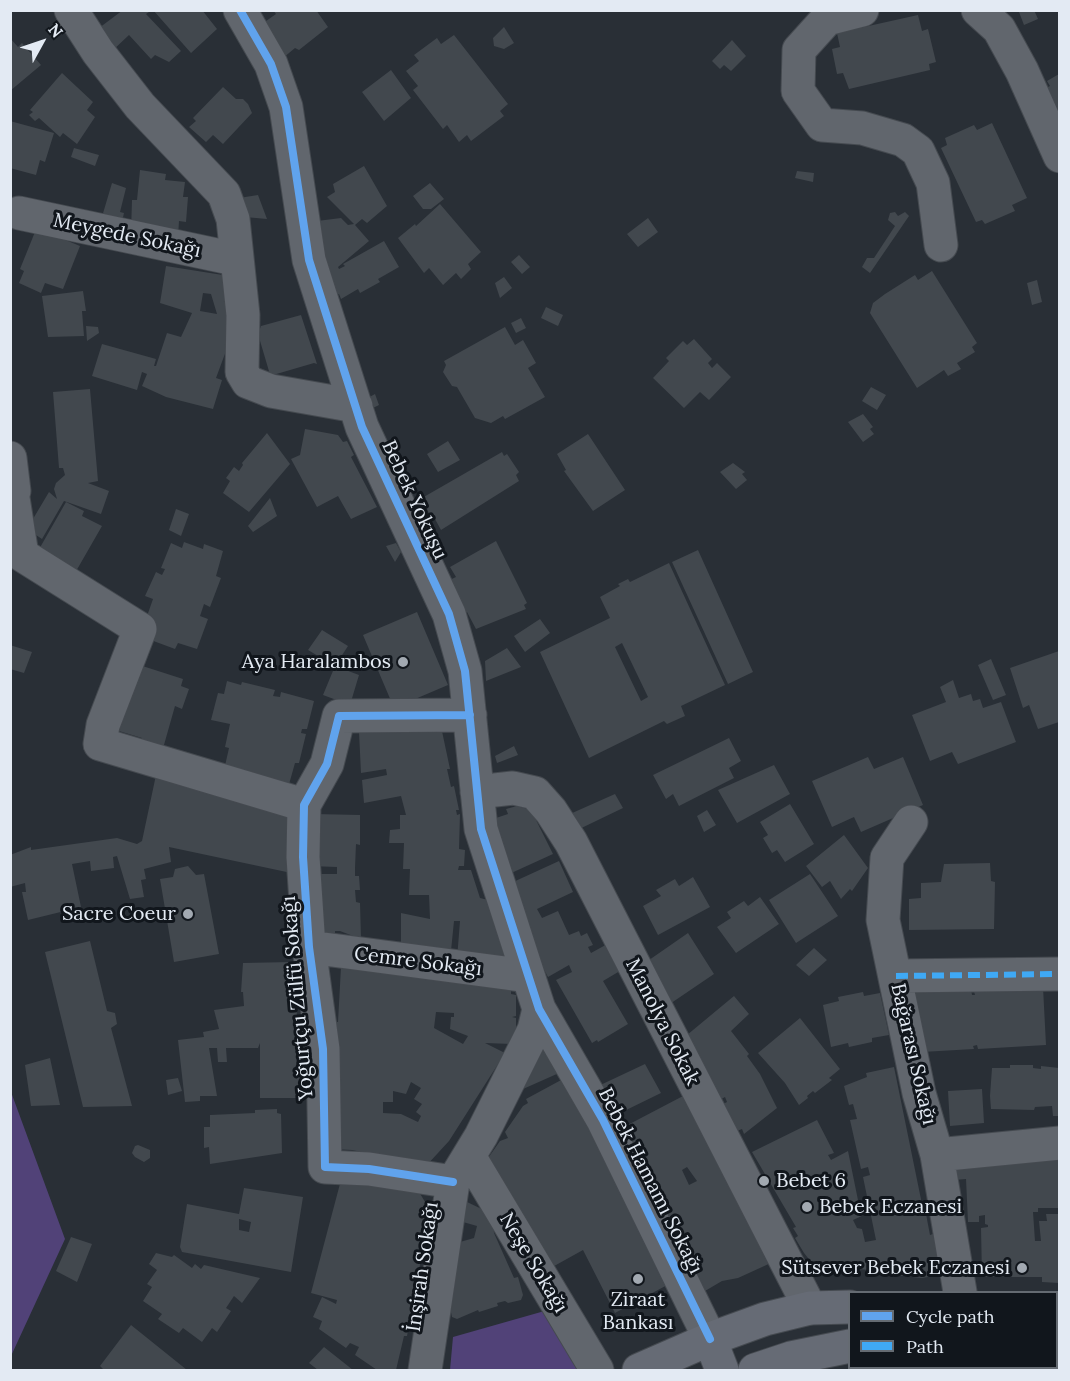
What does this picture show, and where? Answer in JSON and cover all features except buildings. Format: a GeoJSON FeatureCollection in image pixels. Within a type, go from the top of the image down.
{"type":"FeatureCollection","features":[{"type":"Feature","properties":{"kind":"main road"},"geometry":{"type":"LineString","coordinates":[[639,1371],[710,1339],[765,1319],[810,1308],[848,1307]]}},
{"type":"Feature","properties":{"kind":"main road"},"geometry":{"type":"LineString","coordinates":[[710,1339],[722,1371]]}},
{"type":"Feature","properties":{"kind":"main road"},"geometry":{"type":"LineString","coordinates":[[755,1371],[791,1359],[848,1346]]}},
{"type":"Feature","properties":{"kind":"street"},"geometry":{"type":"LineString","coordinates":[[71,10],[98,52],[140,106],[224,194],[233,219],[243,315],[242,372],[248,382],[271,392],[356,406]]}},
{"type":"Feature","properties":{"kind":"street","name":"Bebek Yokuşu"},"geometry":{"type":"LineString","coordinates":[[240,10],[271,64],[286,107],[309,261],[362,427],[449,614],[465,671],[481,829],[539,1009]]}},
{"type":"Feature","properties":{"kind":"street"},"geometry":{"type":"LineString","coordinates":[[862,10],[827,19],[799,50],[798,91],[822,125],[862,128],[903,140],[918,151],[933,183],[941,245]]}},
{"type":"Feature","properties":{"kind":"street"},"geometry":{"type":"LineString","coordinates":[[978,10],[999,29],[1022,70],[1059,156]]}},
{"type":"Feature","properties":{"kind":"street","name":"Meygede Sokağı"},"geometry":{"type":"LineString","coordinates":[[19,213],[236,259]]}},
{"type":"Feature","properties":{"kind":"street"},"geometry":{"type":"LineString","coordinates":[[10,458],[12,501],[21,555],[140,628],[103,725],[100,744],[304,806],[327,764],[339,716],[470,715]]}},
{"type":"Feature","properties":{"kind":"street","name":"Manolya Sokak"},"geometry":{"type":"LineString","coordinates":[[477,792],[513,788],[535,793],[551,811],[571,842],[810,1308]]}},
{"type":"Feature","properties":{"kind":"street","name":"Yoğurtçu Zülfü Sokağı"},"geometry":{"type":"LineString","coordinates":[[304,806],[303,857],[309,947],[323,1049],[325,1167],[461,1169]]}},
{"type":"Feature","properties":{"kind":"street","name":"Bağarası Sokağı"},"geometry":{"type":"LineString","coordinates":[[911,822],[887,858],[883,920],[919,1093],[937,1155],[960,1291]]}},
{"type":"Feature","properties":{"kind":"street","name":"Cemre Sokağı"},"geometry":{"type":"LineString","coordinates":[[309,947],[528,976]]}},
{"type":"Feature","properties":{"kind":"street"},"geometry":{"type":"LineString","coordinates":[[896,976],[1059,974]]}},
{"type":"Feature","properties":{"kind":"street","name":"İnşirah Sokağı"},"geometry":{"type":"LineString","coordinates":[[425,1371],[461,1169],[534,1030],[539,1009]]}},
{"type":"Feature","properties":{"kind":"street","name":"Bebek Hamamı Sokağı"},"geometry":{"type":"LineString","coordinates":[[539,1009],[603,1120],[710,1339]]}},
{"type":"Feature","properties":{"kind":"street"},"geometry":{"type":"LineString","coordinates":[[937,1155],[1059,1143]]}},
{"type":"Feature","properties":{"kind":"street","name":"Neşe Sokağı"},"geometry":{"type":"LineString","coordinates":[[461,1169],[597,1371]]}},
{"type":"Feature","properties":{"kind":"shaded area"},"geometry":{"type":"Polygon","coordinates":[[[11,1092],[65,1239],[11,1356],[11,1092]]]}},
{"type":"Feature","properties":{"kind":"shaded area"},"geometry":{"type":"Polygon","coordinates":[[[548,1310],[584,1370],[450,1370],[453,1337],[548,1310]]]}},
{"type":"Feature","properties":{"kind":"marked path"},"geometry":{"type":"LineString","coordinates":[[896,976],[1060,974]]}},
{"type":"Feature","properties":{"kind":"cycle path"},"geometry":{"type":"LineString","coordinates":[[240,10],[271,64],[286,107],[309,260],[362,427],[449,614],[465,671],[481,829],[539,1009],[603,1120],[710,1339]]}},
{"type":"Feature","properties":{"kind":"cycle path"},"geometry":{"type":"LineString","coordinates":[[453,1182],[369,1169],[325,1167],[323,1049],[309,947],[303,857],[304,805],[327,764],[339,716],[470,715]]}},
{"type":"Feature","properties":{"kind":"place","name":"Aya Haralambos"},"geometry":{"type":"Point","coordinates":[403,662]}},
{"type":"Feature","properties":{"kind":"place","name":"Sacre Coeur"},"geometry":{"type":"Point","coordinates":[188,914]}},
{"type":"Feature","properties":{"kind":"place","name":"Bebet 6"},"geometry":{"type":"Point","coordinates":[764,1181]}},
{"type":"Feature","properties":{"kind":"place","name":"Bebek Eczanesi"},"geometry":{"type":"Point","coordinates":[807,1207]}},
{"type":"Feature","properties":{"kind":"place","name":"Sütsever Bebek Eczanesi"},"geometry":{"type":"Point","coordinates":[1022,1268]}},
{"type":"Feature","properties":{"kind":"place","name":"Ziraat Bankası"},"geometry":{"type":"Point","coordinates":[638,1279]}}]}
